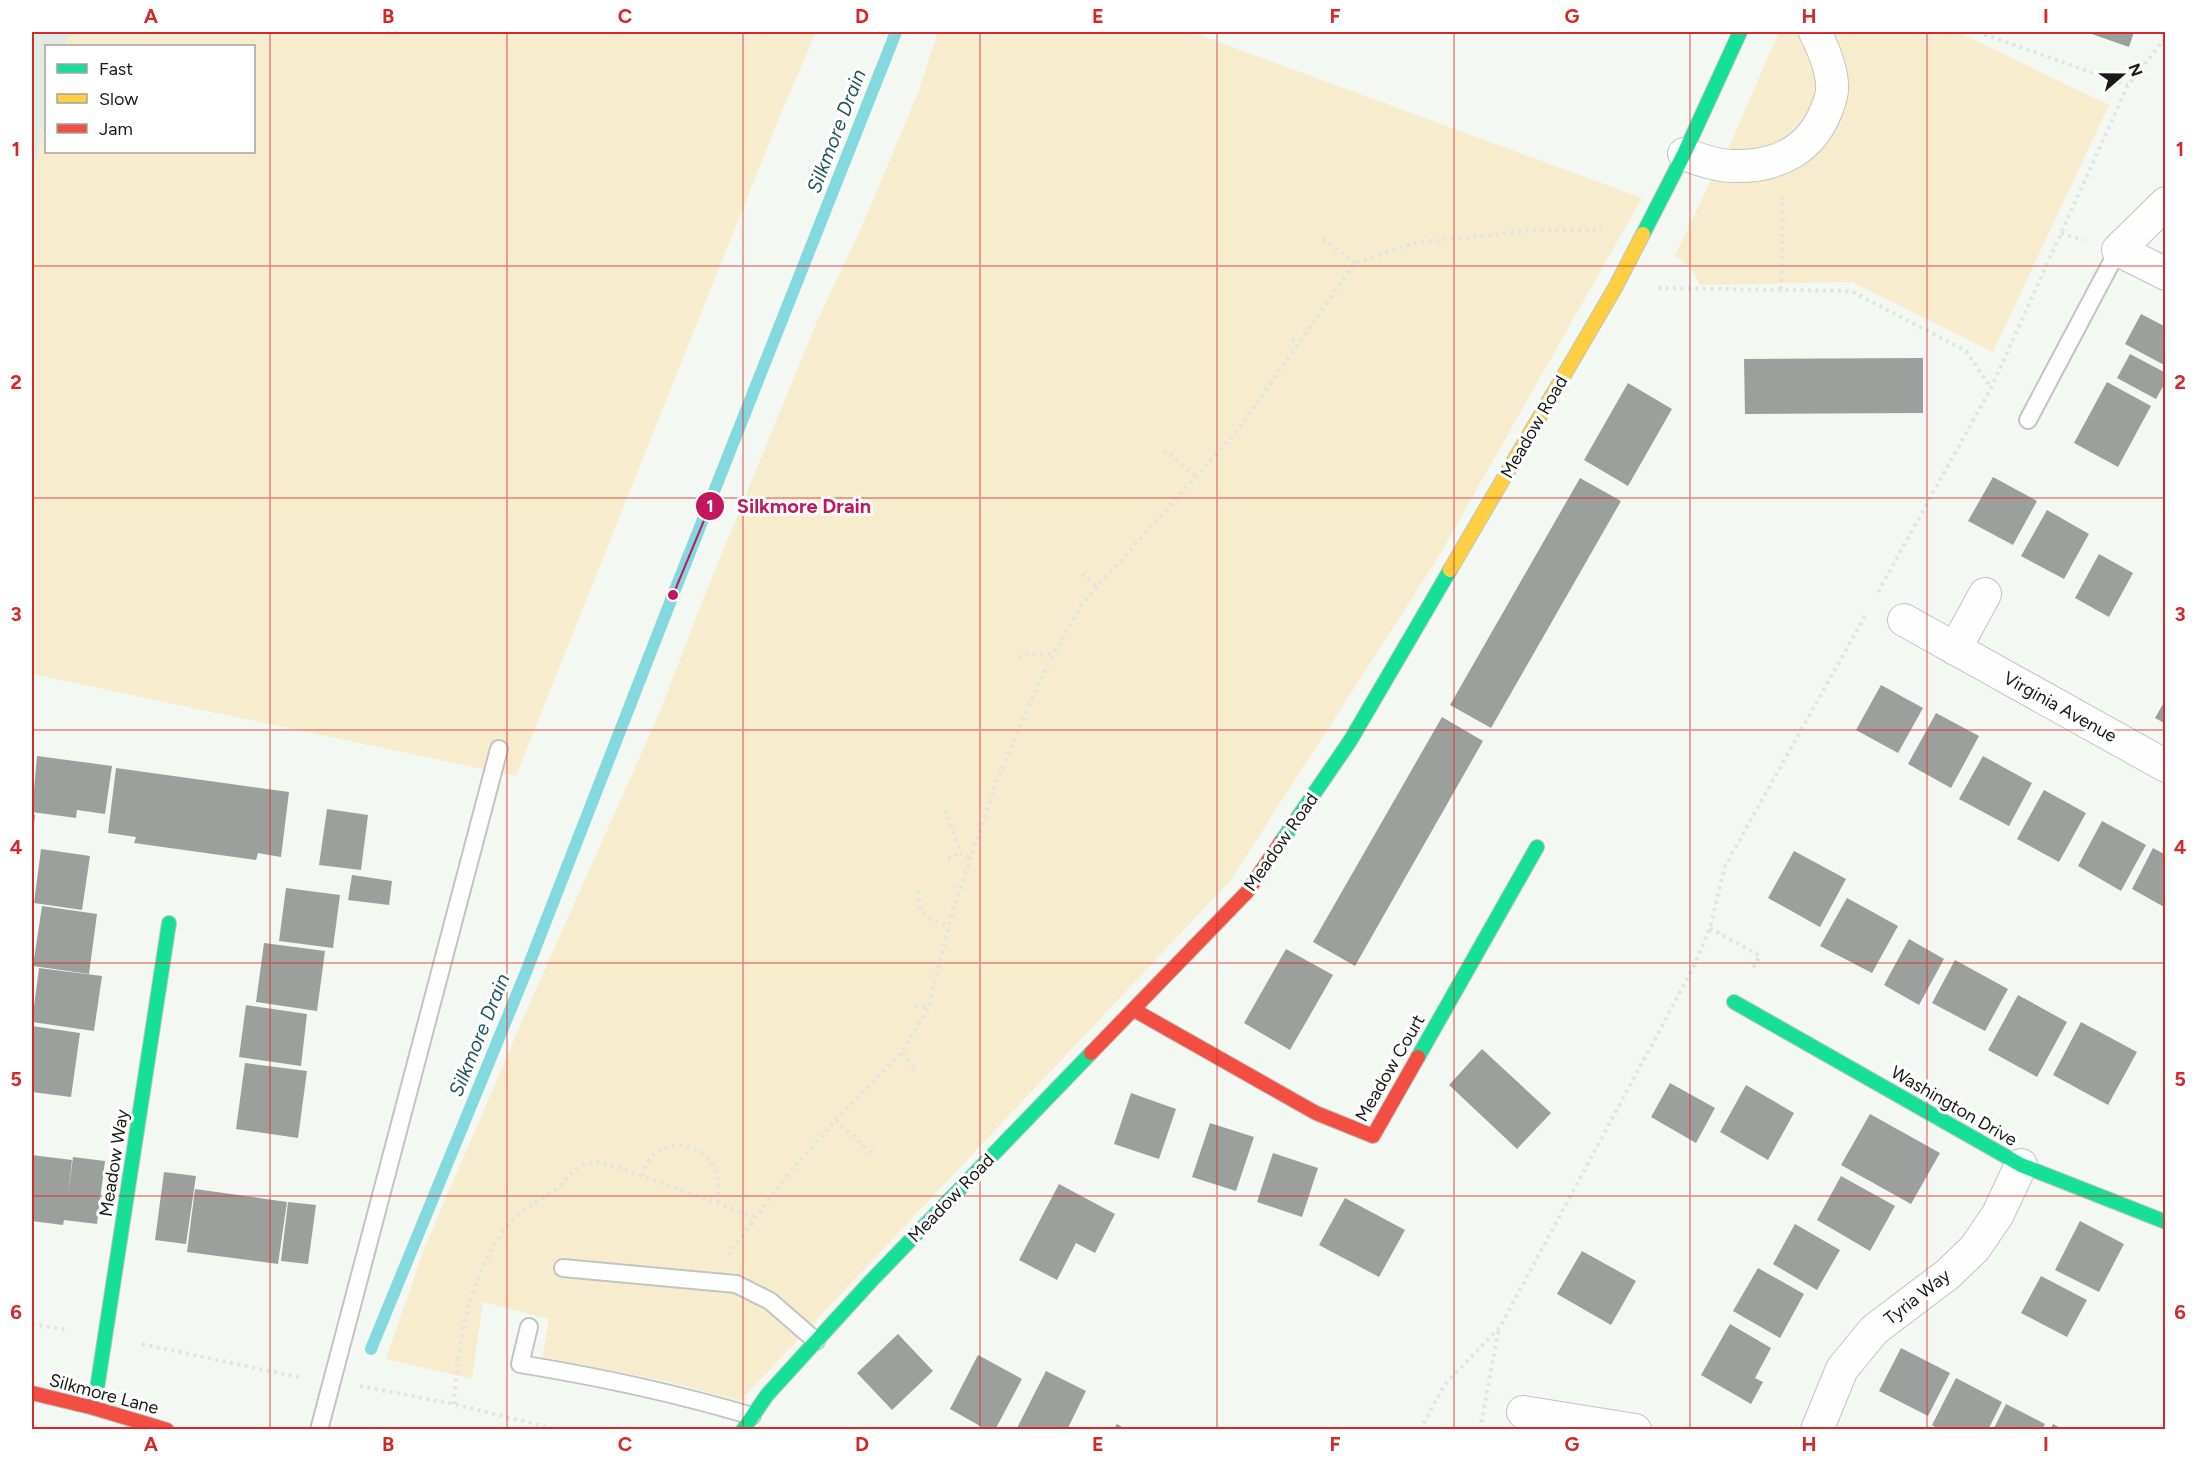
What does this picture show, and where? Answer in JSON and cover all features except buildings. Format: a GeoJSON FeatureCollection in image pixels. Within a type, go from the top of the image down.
{"type":"FeatureCollection","features":[{"type":"Feature","properties":{"kind":"street","name":"Meadow Road"},"geometry":{"type":"LineString","coordinates":[[748,1423],[767,1395],[880,1272],[1247,892],[1350,741],[1615,288],[1684,154],[1740,32]]}},
{"type":"Feature","properties":{"kind":"street"},"geometry":{"type":"LineString","coordinates":[[1684,154],[1710,163],[1737,166],[1765,163],[1784,157],[1804,144],[1818,130],[1827,108],[1832,85],[1825,52],[1815,32]]}},
{"type":"Feature","properties":{"kind":"street"},"geometry":{"type":"LineString","coordinates":[[2166,203],[2118,250],[2166,274]]}},
{"type":"Feature","properties":{"kind":"street"},"geometry":{"type":"LineString","coordinates":[[1955,649],[1985,594]]}},
{"type":"Feature","properties":{"kind":"street","name":"Virginia Avenue"},"geometry":{"type":"LineString","coordinates":[[1904,620],[2166,766]]}},
{"type":"Feature","properties":{"kind":"street","name":"Meadow Court"},"geometry":{"type":"LineString","coordinates":[[1134,1010],[1316,1113],[1374,1136],[1537,847]]}},
{"type":"Feature","properties":{"kind":"street","name":"Meadow Way"},"geometry":{"type":"LineString","coordinates":[[94,1408],[169,923]]}},
{"type":"Feature","properties":{"kind":"street","name":"Washington Drive"},"geometry":{"type":"LineString","coordinates":[[1734,1002],[2021,1165],[2166,1222]]}},
{"type":"Feature","properties":{"kind":"street","name":"Tyria Way"},"geometry":{"type":"LineString","coordinates":[[1817,1430],[1842,1368],[1874,1330],[1948,1274],[1975,1248],[1998,1214],[2021,1165]]}},
{"type":"Feature","properties":{"kind":"street","name":"Silkmore Lane"},"geometry":{"type":"LineString","coordinates":[[32,1393],[94,1408],[167,1430]]}},
{"type":"Feature","properties":{"kind":"street"},"geometry":{"type":"LineString","coordinates":[[1522,1421],[1635,1430]]}},
{"type":"Feature","properties":{"kind":"lane"},"geometry":{"type":"LineString","coordinates":[[2028,420],[2118,250]]}},
{"type":"Feature","properties":{"kind":"lane"},"geometry":{"type":"LineString","coordinates":[[319,1430],[500,749]]}},
{"type":"Feature","properties":{"kind":"lane"},"geometry":{"type":"LineString","coordinates":[[563,1268],[736,1284],[770,1301],[816,1341]]}},
{"type":"Feature","properties":{"kind":"lane"},"geometry":{"type":"LineString","coordinates":[[529,1327],[520,1364],[609,1378],[703,1401],[748,1423]]}},
{"type":"Feature","properties":{"kind":"path"},"geometry":{"type":"LineString","coordinates":[[1977,32],[2128,85]]}},
{"type":"Feature","properties":{"kind":"path"},"geometry":{"type":"LineString","coordinates":[[1878,593],[1991,388],[2128,85],[2166,38]]}},
{"type":"Feature","properties":{"kind":"path"},"geometry":{"type":"LineString","coordinates":[[1781,289],[1784,157]]}},
{"type":"Feature","properties":{"kind":"path"},"geometry":{"type":"LineString","coordinates":[[711,1281],[791,1170],[901,1053],[928,1008],[949,926],[996,783],[1042,675],[1082,604],[1240,428],[1355,263],[1414,243],[1535,230],[1643,230]]}},
{"type":"Feature","properties":{"kind":"path"},"geometry":{"type":"LineString","coordinates":[[1323,239],[1355,263]]}},
{"type":"Feature","properties":{"kind":"path"},"geometry":{"type":"LineString","coordinates":[[1615,288],[1851,291],[1966,351],[1991,388]]}},
{"type":"Feature","properties":{"kind":"path"},"geometry":{"type":"LineString","coordinates":[[1292,339],[1298,344]]}},
{"type":"Feature","properties":{"kind":"path"},"geometry":{"type":"LineString","coordinates":[[1164,450],[1196,476]]}},
{"type":"Feature","properties":{"kind":"path"},"geometry":{"type":"LineString","coordinates":[[1083,574],[1098,587]]}},
{"type":"Feature","properties":{"kind":"path"},"geometry":{"type":"LineString","coordinates":[[1420,1430],[1445,1384],[1500,1328],[1693,968],[1710,928],[1725,866],[1866,613]]}},
{"type":"Feature","properties":{"kind":"path"},"geometry":{"type":"LineString","coordinates":[[1018,657],[1030,654],[1054,654]]}},
{"type":"Feature","properties":{"kind":"path"},"geometry":{"type":"LineString","coordinates":[[946,810],[960,853],[970,858]]}},
{"type":"Feature","properties":{"kind":"path"},"geometry":{"type":"LineString","coordinates":[[948,859],[960,853]]}},
{"type":"Feature","properties":{"kind":"path"},"geometry":{"type":"LineString","coordinates":[[918,891],[919,909],[927,917],[949,926]]}},
{"type":"Feature","properties":{"kind":"path"},"geometry":{"type":"LineString","coordinates":[[1710,928],[1760,956],[1734,1002]]}},
{"type":"Feature","properties":{"kind":"path"},"geometry":{"type":"LineString","coordinates":[[915,1005],[928,1008]]}},
{"type":"Feature","properties":{"kind":"path"},"geometry":{"type":"LineString","coordinates":[[901,1053],[916,1068],[912,1071]]}},
{"type":"Feature","properties":{"kind":"path"},"geometry":{"type":"LineString","coordinates":[[836,1120],[871,1153],[874,1149]]}},
{"type":"Feature","properties":{"kind":"path"},"geometry":{"type":"LineString","coordinates":[[643,1176],[648,1162],[661,1149],[682,1146],[694,1148],[712,1164],[718,1177],[720,1190],[717,1202]]}},
{"type":"Feature","properties":{"kind":"path"},"geometry":{"type":"LineString","coordinates":[[32,1324],[63,1330]]}},
{"type":"Feature","properties":{"kind":"path"},"geometry":{"type":"LineString","coordinates":[[1480,1430],[1500,1328]]}},
{"type":"Feature","properties":{"kind":"path"},"geometry":{"type":"LineString","coordinates":[[140,1344],[288,1375]]}},
{"type":"Feature","properties":{"kind":"path"},"geometry":{"type":"LineString","coordinates":[[360,1386],[454,1404],[558,1430]]}},
{"type":"Feature","properties":{"kind":"shaded area"},"geometry":{"type":"Polygon","coordinates":[[[32,32],[69,32],[65,45],[45,45],[45,124],[32,179],[32,32]]]}},
{"type":"Feature","properties":{"kind":"shaded area"},"geometry":{"type":"Polygon","coordinates":[[[69,32],[816,32],[784,106],[516,776],[32,674],[32,179],[45,124],[45,153],[255,153],[255,45],[65,45],[69,32]]]}},
{"type":"Feature","properties":{"kind":"shaded area"},"geometry":{"type":"Polygon","coordinates":[[[938,32],[1191,32],[1642,198],[1436,561],[1230,881],[740,1401],[670,1382],[542,1357],[549,1319],[483,1302],[472,1379],[386,1359],[424,1249],[532,998],[659,714],[704,597],[818,319],[863,224],[918,93],[938,32]]]}},
{"type":"Feature","properties":{"kind":"shaded area"},"geometry":{"type":"Polygon","coordinates":[[[1779,32],[1804,32],[1824,85],[1796,142],[1725,156],[1779,32]]]}},
{"type":"Feature","properties":{"kind":"shaded area"},"geometry":{"type":"Polygon","coordinates":[[[1829,32],[1958,32],[2109,105],[1993,352],[1852,282],[1700,285],[1690,268],[1675,256],[1712,177],[1817,149],[1829,32]]]}},
{"type":"Feature","properties":{"kind":"waterway","name":"Silkmore Drain"},"geometry":{"type":"LineString","coordinates":[[371,1349],[526,972],[896,32]]}},
{"type":"Feature","properties":{"kind":"traffic: fast"},"geometry":{"type":"LineString","coordinates":[[1643,234],[1684,154],[1740,32]]}},
{"type":"Feature","properties":{"kind":"traffic: fast"},"geometry":{"type":"LineString","coordinates":[[1281,842],[1350,741],[1450,570]]}},
{"type":"Feature","properties":{"kind":"traffic: fast"},"geometry":{"type":"LineString","coordinates":[[1418,1057],[1537,847]]}},
{"type":"Feature","properties":{"kind":"traffic: fast"},"geometry":{"type":"LineString","coordinates":[[94,1408],[169,923]]}},
{"type":"Feature","properties":{"kind":"traffic: fast"},"geometry":{"type":"LineString","coordinates":[[1734,1002],[2021,1165],[2166,1222]]}},
{"type":"Feature","properties":{"kind":"traffic: fast"},"geometry":{"type":"LineString","coordinates":[[743,1430],[767,1395],[872,1280],[1091,1053]]}},
{"type":"Feature","properties":{"kind":"traffic: slow"},"geometry":{"type":"LineString","coordinates":[[1450,570],[1615,288],[1643,234]]}},
{"type":"Feature","properties":{"kind":"traffic: jam"},"geometry":{"type":"LineString","coordinates":[[1091,1053],[1247,892],[1281,842]]}},
{"type":"Feature","properties":{"kind":"traffic: jam"},"geometry":{"type":"LineString","coordinates":[[1134,1010],[1316,1113],[1373,1136],[1418,1057]]}},
{"type":"Feature","properties":{"kind":"traffic: jam"},"geometry":{"type":"LineString","coordinates":[[32,1393],[94,1408],[167,1430]]}},
{"type":"Feature","properties":{"kind":"place","name":"Silkmore Drain"},"geometry":{"type":"Point","coordinates":[673,595]}}]}
